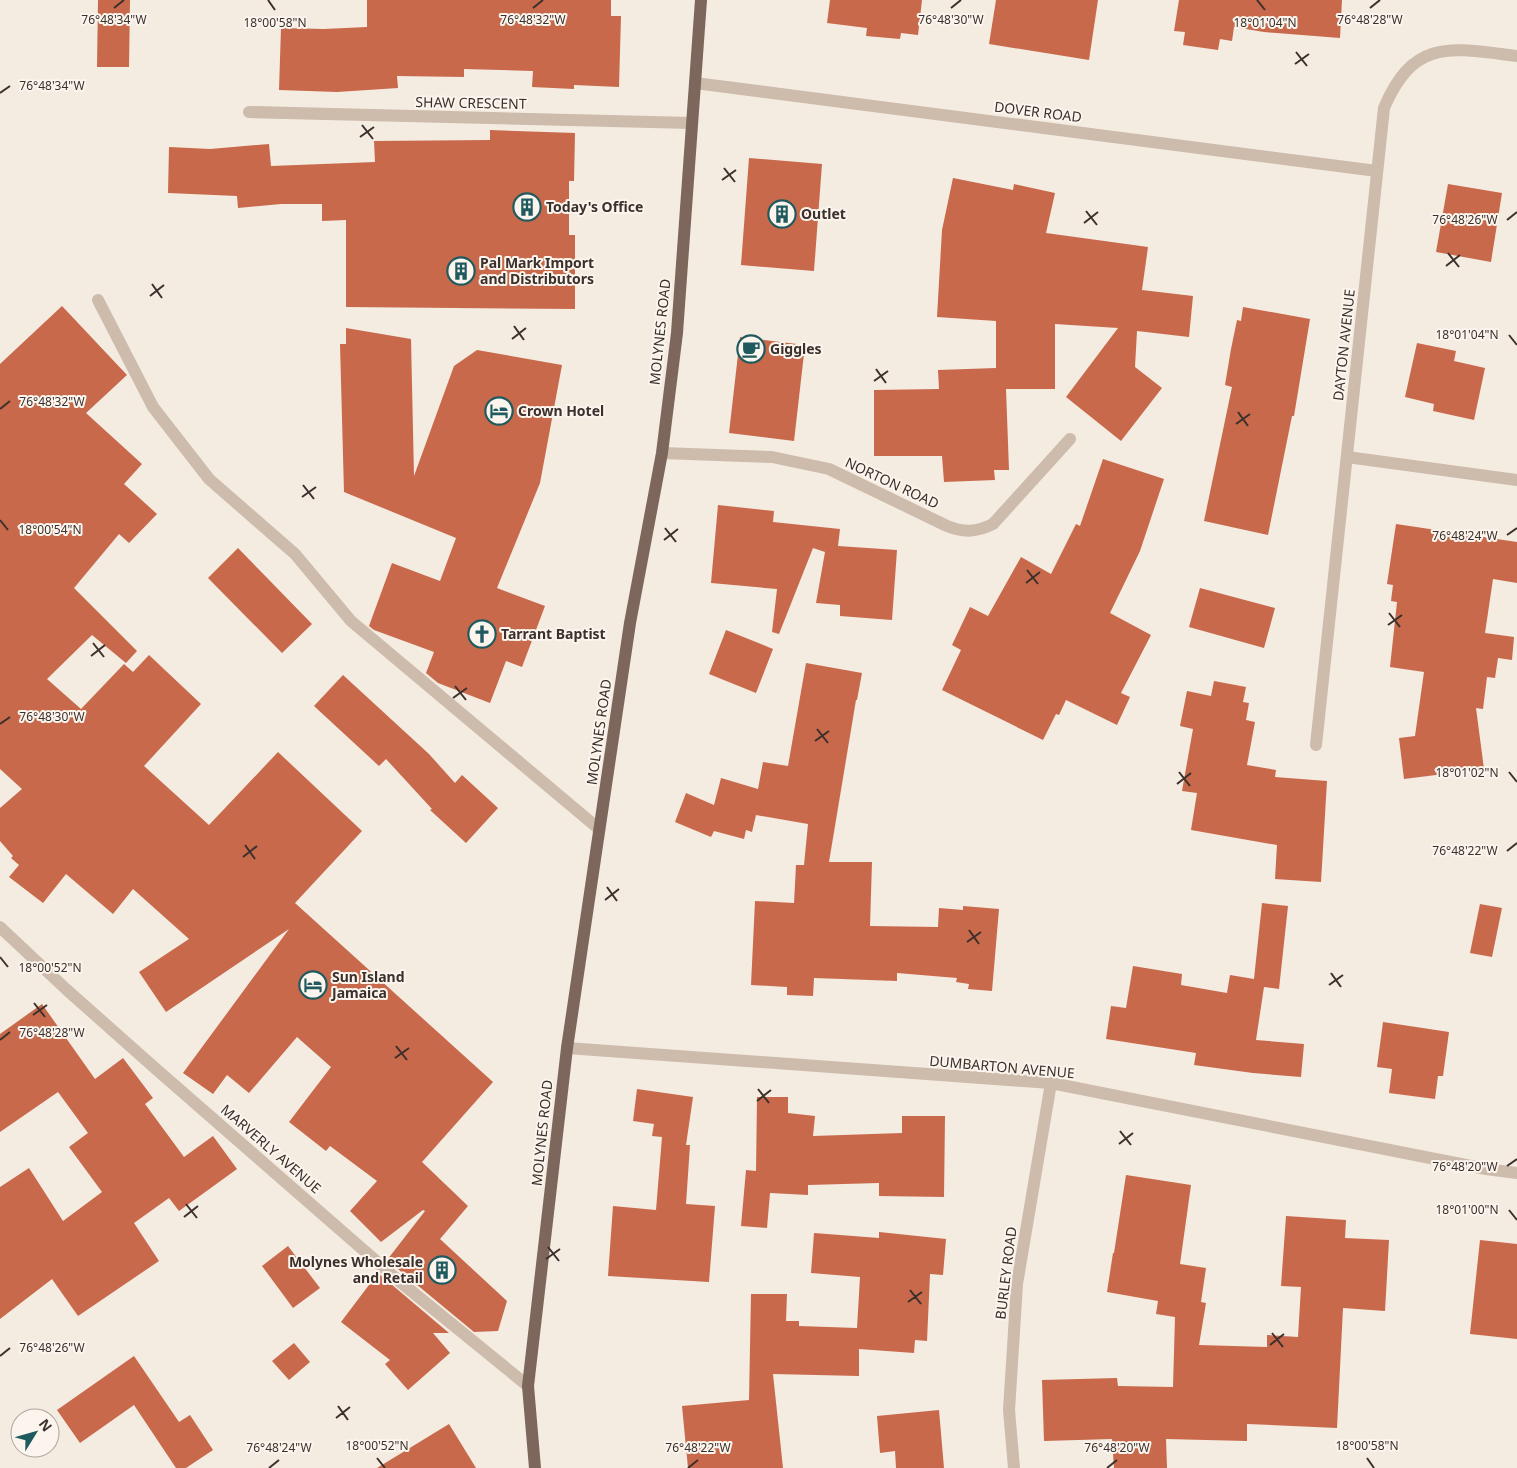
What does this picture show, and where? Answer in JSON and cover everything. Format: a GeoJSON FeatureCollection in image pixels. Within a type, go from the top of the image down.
{"type":"FeatureCollection","features":[{"type":"Feature","properties":{"kind":"main road","name":"MOLYNES ROAD"},"geometry":{"type":"LineString","coordinates":[[535,1468],[528,1386],[567,1048],[630,623],[662,453],[677,333],[701,0]]}},
{"type":"Feature","properties":{"kind":"street","name":"DAYTON AVENUE"},"geometry":{"type":"LineString","coordinates":[[1316,745],[1384,108],[1393,88],[1406,70],[1423,57],[1443,50],[1465,49],[1517,56]]}},
{"type":"Feature","properties":{"kind":"street","name":"DOVER ROAD"},"geometry":{"type":"LineString","coordinates":[[695,83],[1377,171]]}},
{"type":"Feature","properties":{"kind":"street","name":"SHAW CRESCENT"},"geometry":{"type":"LineString","coordinates":[[249,112],[692,123]]}},
{"type":"Feature","properties":{"kind":"street"},"geometry":{"type":"LineString","coordinates":[[98,300],[153,407],[209,479],[295,554],[351,620],[599,829]]}},
{"type":"Feature","properties":{"kind":"street","name":"NORTON ROAD"},"geometry":{"type":"LineString","coordinates":[[662,453],[772,457],[829,469],[947,526],[958,530],[970,531],[982,529],[993,524],[1070,439]]}},
{"type":"Feature","properties":{"kind":"street"},"geometry":{"type":"LineString","coordinates":[[1347,457],[1517,480]]}},
{"type":"Feature","properties":{"kind":"street","name":"MARVERLY AVENUE"},"geometry":{"type":"LineString","coordinates":[[0,927],[156,1069],[399,1281],[528,1386]]}},
{"type":"Feature","properties":{"kind":"street","name":"DUMBARTON AVENUE"},"geometry":{"type":"LineString","coordinates":[[567,1048],[1051,1083],[1486,1169],[1517,1173]]}},
{"type":"Feature","properties":{"kind":"street","name":"BURLEY ROAD"},"geometry":{"type":"LineString","coordinates":[[1014,1468],[1009,1410],[1016,1284],[1051,1083]]}},
{"type":"Feature","properties":{"kind":"building"},"geometry":{"type":"Polygon","coordinates":[[[98,0],[130,0],[129,67],[97,67],[98,0]]]}},
{"type":"Feature","properties":{"kind":"building"},"geometry":{"type":"Polygon","coordinates":[[[367,0],[611,0],[611,16],[621,16],[619,87],[574,85],[574,89],[532,87],[533,71],[464,69],[464,77],[397,76],[398,88],[337,92],[279,90],[281,28],[367,27],[367,0]]]}},
{"type":"Feature","properties":{"kind":"building"},"geometry":{"type":"Polygon","coordinates":[[[830,0],[922,0],[918,35],[901,33],[900,39],[866,36],[867,28],[827,23],[830,0]]]}},
{"type":"Feature","properties":{"kind":"building"},"geometry":{"type":"Polygon","coordinates":[[[996,0],[1098,0],[1089,60],[989,44],[996,0]]]}},
{"type":"Feature","properties":{"kind":"building"},"geometry":{"type":"Polygon","coordinates":[[[1179,0],[1342,0],[1340,38],[1264,32],[1234,27],[1232,41],[1220,39],[1218,50],[1183,45],[1185,32],[1174,31],[1179,0]]]}},
{"type":"Feature","properties":{"kind":"building"},"geometry":{"type":"Polygon","coordinates":[[[490,130],[575,133],[574,181],[569,181],[569,235],[575,235],[575,309],[346,307],[346,220],[322,221],[322,204],[281,204],[238,208],[237,196],[168,193],[169,147],[210,149],[269,144],[271,166],[375,162],[374,141],[490,140],[490,130]]]}},
{"type":"Feature","properties":{"kind":"building","name":"Outlet"},"geometry":{"type":"Polygon","coordinates":[[[749,158],[822,164],[814,271],[741,265],[749,158]]]}},
{"type":"Feature","properties":{"kind":"building"},"geometry":{"type":"Polygon","coordinates":[[[953,178],[1013,190],[1014,184],[1055,193],[1046,233],[1148,247],[1142,290],[1193,296],[1189,337],[1137,331],[1135,367],[1162,388],[1121,441],[1066,397],[1118,328],[1055,324],[1055,389],[1006,389],[1009,470],[994,470],[995,480],[944,482],[942,456],[874,456],[874,390],[939,389],[938,370],[996,368],[996,321],[937,317],[942,230],[953,178]]]}},
{"type":"Feature","properties":{"kind":"building"},"geometry":{"type":"Polygon","coordinates":[[[1448,184],[1502,193],[1491,262],[1436,252],[1448,184]]]}},
{"type":"Feature","properties":{"kind":"building"},"geometry":{"type":"Polygon","coordinates":[[[62,306],[127,375],[86,413],[142,464],[124,484],[157,514],[129,543],[119,534],[74,588],[137,651],[126,663],[92,635],[47,679],[81,709],[124,664],[133,672],[149,655],[201,704],[144,766],[209,825],[278,752],[362,831],[295,903],[493,1082],[422,1162],[468,1206],[440,1239],[507,1301],[498,1331],[474,1332],[387,1260],[425,1211],[423,1210],[381,1242],[350,1211],[377,1181],[330,1146],[326,1151],[289,1122],[331,1067],[297,1037],[249,1093],[227,1075],[213,1094],[183,1073],[289,929],[166,1012],[139,972],[189,939],[133,889],[113,914],[66,874],[43,903],[9,877],[19,865],[11,858],[13,856],[0,841],[0,808],[22,789],[0,769],[0,364],[62,306]]]}},
{"type":"Feature","properties":{"kind":"building"},"geometry":{"type":"Polygon","coordinates":[[[1243,307],[1310,319],[1294,416],[1292,416],[1268,535],[1204,521],[1232,387],[1225,385],[1231,349],[1237,320],[1241,321],[1243,307]]]}},
{"type":"Feature","properties":{"kind":"building"},"geometry":{"type":"Polygon","coordinates":[[[346,328],[411,339],[414,476],[454,366],[477,350],[562,365],[540,483],[497,588],[545,606],[522,667],[506,661],[490,703],[438,683],[426,673],[434,652],[374,630],[369,626],[392,563],[440,581],[456,538],[344,492],[340,344],[346,344],[346,328]]]}},
{"type":"Feature","properties":{"kind":"building"},"geometry":{"type":"Polygon","coordinates":[[[740,337],[805,345],[794,441],[729,433],[740,337]]]}},
{"type":"Feature","properties":{"kind":"building"},"geometry":{"type":"Polygon","coordinates":[[[1417,343],[1456,351],[1454,361],[1485,368],[1474,420],[1433,411],[1434,404],[1405,397],[1417,343]]]}},
{"type":"Feature","properties":{"kind":"building"},"geometry":{"type":"Polygon","coordinates":[[[1103,459],[1164,479],[1140,551],[1110,613],[1151,635],[1121,693],[1130,697],[1117,725],[1066,700],[1059,715],[1056,714],[1043,740],[942,690],[961,650],[952,645],[970,607],[988,616],[1021,557],[1051,574],[1076,524],[1080,526],[1103,459]]]}},
{"type":"Feature","properties":{"kind":"building"},"geometry":{"type":"Polygon","coordinates":[[[718,505],[774,511],[773,522],[840,529],[838,546],[897,550],[892,620],[840,616],[840,605],[816,603],[825,552],[813,548],[779,634],[772,632],[777,589],[711,583],[718,505]]]}},
{"type":"Feature","properties":{"kind":"building"},"geometry":{"type":"Polygon","coordinates":[[[1396,524],[1517,542],[1517,583],[1493,579],[1485,633],[1514,637],[1512,660],[1498,658],[1495,678],[1487,677],[1483,709],[1476,708],[1484,769],[1404,779],[1399,738],[1415,736],[1424,672],[1390,667],[1397,602],[1391,601],[1393,585],[1387,584],[1396,524]]]}},
{"type":"Feature","properties":{"kind":"building"},"geometry":{"type":"Polygon","coordinates":[[[238,548],[312,624],[282,653],[208,578],[238,548]]]}},
{"type":"Feature","properties":{"kind":"building"},"geometry":{"type":"Polygon","coordinates":[[[1200,588],[1275,608],[1264,648],[1189,627],[1200,588]]]}},
{"type":"Feature","properties":{"kind":"building"},"geometry":{"type":"Polygon","coordinates":[[[726,630],[773,649],[756,693],[709,674],[726,630]]]}},
{"type":"Feature","properties":{"kind":"building"},"geometry":{"type":"Polygon","coordinates":[[[806,663],[862,673],[829,862],[872,862],[870,926],[938,927],[939,908],[963,910],[963,906],[999,909],[992,991],[968,989],[969,984],[956,982],[957,978],[897,973],[897,981],[814,978],[813,996],[787,995],[787,987],[751,985],[755,901],[794,903],[796,865],[804,865],[808,824],[756,815],[752,832],[746,830],[744,839],[714,831],[711,837],[675,822],[686,793],[714,805],[721,778],[758,789],[763,762],[788,766],[806,663]]]}},
{"type":"Feature","properties":{"kind":"building"},"geometry":{"type":"Polygon","coordinates":[[[343,675],[429,754],[455,783],[462,775],[498,808],[466,843],[430,810],[432,809],[386,759],[379,766],[314,706],[343,675]]]}},
{"type":"Feature","properties":{"kind":"building"},"geometry":{"type":"Polygon","coordinates":[[[1214,681],[1246,687],[1243,702],[1249,703],[1246,720],[1255,722],[1247,765],[1276,770],[1275,777],[1327,781],[1321,882],[1275,879],[1277,845],[1191,830],[1197,793],[1182,791],[1193,729],[1180,726],[1187,691],[1211,696],[1214,681]]]}},
{"type":"Feature","properties":{"kind":"building"},"geometry":{"type":"Polygon","coordinates":[[[1262,903],[1288,906],[1279,989],[1264,987],[1256,1040],[1304,1044],[1301,1077],[1194,1065],[1196,1053],[1106,1039],[1111,1006],[1126,1008],[1133,966],[1182,974],[1181,985],[1227,993],[1230,975],[1254,979],[1262,903]]]}},
{"type":"Feature","properties":{"kind":"building"},"geometry":{"type":"Polygon","coordinates":[[[1480,904],[1502,908],[1492,957],[1470,953],[1480,904]]]}},
{"type":"Feature","properties":{"kind":"building"},"geometry":{"type":"Polygon","coordinates":[[[42,1004],[95,1079],[123,1058],[153,1098],[145,1104],[184,1157],[213,1136],[237,1169],[179,1211],[169,1198],[134,1223],[159,1261],[78,1316],[52,1279],[0,1319],[0,1187],[29,1168],[63,1221],[102,1192],[69,1147],[88,1133],[58,1092],[0,1132],[0,1034],[42,1004]]]}},
{"type":"Feature","properties":{"kind":"building"},"geometry":{"type":"Polygon","coordinates":[[[1383,1022],[1449,1032],[1443,1076],[1438,1076],[1435,1099],[1389,1093],[1392,1069],[1377,1067],[1383,1022]]]}},
{"type":"Feature","properties":{"kind":"building"},"geometry":{"type":"Polygon","coordinates":[[[637,1089],[693,1097],[686,1145],[690,1145],[686,1204],[715,1206],[709,1282],[608,1276],[613,1206],[656,1210],[662,1137],[652,1136],[654,1124],[633,1121],[637,1089]]]}},
{"type":"Feature","properties":{"kind":"building"},"geometry":{"type":"Polygon","coordinates":[[[757,1097],[788,1097],[788,1113],[815,1116],[813,1136],[902,1133],[902,1116],[945,1116],[944,1197],[879,1196],[879,1183],[808,1185],[808,1195],[770,1193],[767,1228],[741,1226],[746,1170],[756,1171],[757,1097]]]}},
{"type":"Feature","properties":{"kind":"building"},"geometry":{"type":"Polygon","coordinates":[[[1126,1175],[1191,1185],[1180,1264],[1206,1268],[1201,1302],[1206,1303],[1199,1345],[1267,1347],[1267,1335],[1298,1337],[1301,1287],[1281,1286],[1286,1216],[1346,1220],[1345,1238],[1389,1240],[1385,1311],[1343,1308],[1337,1428],[1247,1424],[1247,1441],[1166,1439],[1167,1468],[1114,1468],[1112,1439],[1044,1441],[1042,1380],[1117,1378],[1118,1386],[1173,1387],[1175,1317],[1156,1314],[1158,1301],[1107,1292],[1126,1175]]]}},
{"type":"Feature","properties":{"kind":"building"},"geometry":{"type":"Polygon","coordinates":[[[879,1232],[946,1239],[943,1275],[930,1274],[927,1341],[915,1340],[914,1353],[859,1349],[859,1376],[773,1374],[783,1468],[688,1468],[682,1406],[749,1400],[751,1294],[787,1294],[786,1321],[799,1321],[799,1326],[857,1328],[860,1277],[811,1273],[814,1233],[879,1238],[879,1232]]]}},
{"type":"Feature","properties":{"kind":"building"},"geometry":{"type":"Polygon","coordinates":[[[1480,1240],[1517,1244],[1517,1339],[1470,1334],[1480,1240]]]}},
{"type":"Feature","properties":{"kind":"building"},"geometry":{"type":"Polygon","coordinates":[[[288,1246],[320,1288],[293,1308],[262,1266],[288,1246]]]}},
{"type":"Feature","properties":{"kind":"building"},"geometry":{"type":"Polygon","coordinates":[[[378,1273],[449,1333],[433,1333],[450,1353],[408,1390],[385,1364],[390,1360],[341,1322],[378,1273]]]}},
{"type":"Feature","properties":{"kind":"building"},"geometry":{"type":"Polygon","coordinates":[[[294,1343],[310,1362],[289,1380],[272,1361],[294,1343]]]}},
{"type":"Feature","properties":{"kind":"building"},"geometry":{"type":"Polygon","coordinates":[[[134,1356],[179,1422],[190,1415],[213,1450],[186,1468],[176,1468],[134,1405],[80,1443],[60,1414],[60,1408],[134,1356]]]}},
{"type":"Feature","properties":{"kind":"building"},"geometry":{"type":"Polygon","coordinates":[[[939,1410],[944,1468],[896,1468],[895,1451],[880,1453],[877,1416],[939,1410]]]}},
{"type":"Feature","properties":{"kind":"building"},"geometry":{"type":"Polygon","coordinates":[[[449,1424],[476,1468],[377,1468],[449,1424]]]}},
{"type":"Feature","properties":{"kind":"place","name":"Today's Office"},"geometry":{"type":"Point","coordinates":[527,207]}},
{"type":"Feature","properties":{"kind":"place","name":"Outlet"},"geometry":{"type":"Point","coordinates":[782,214]}},
{"type":"Feature","properties":{"kind":"place","name":"Pal Mark Import and Distributors"},"geometry":{"type":"Point","coordinates":[461,271]}},
{"type":"Feature","properties":{"kind":"place","name":"Giggles"},"geometry":{"type":"Point","coordinates":[751,349]}},
{"type":"Feature","properties":{"kind":"place","name":"Crown Hotel"},"geometry":{"type":"Point","coordinates":[499,411]}},
{"type":"Feature","properties":{"kind":"place","name":"Tarrant Baptist"},"geometry":{"type":"Point","coordinates":[482,634]}},
{"type":"Feature","properties":{"kind":"place","name":"Sun Island Jamaica"},"geometry":{"type":"Point","coordinates":[313,985]}},
{"type":"Feature","properties":{"kind":"place","name":"Molynes Wholesale and Retail"},"geometry":{"type":"Point","coordinates":[442,1270]}}]}
